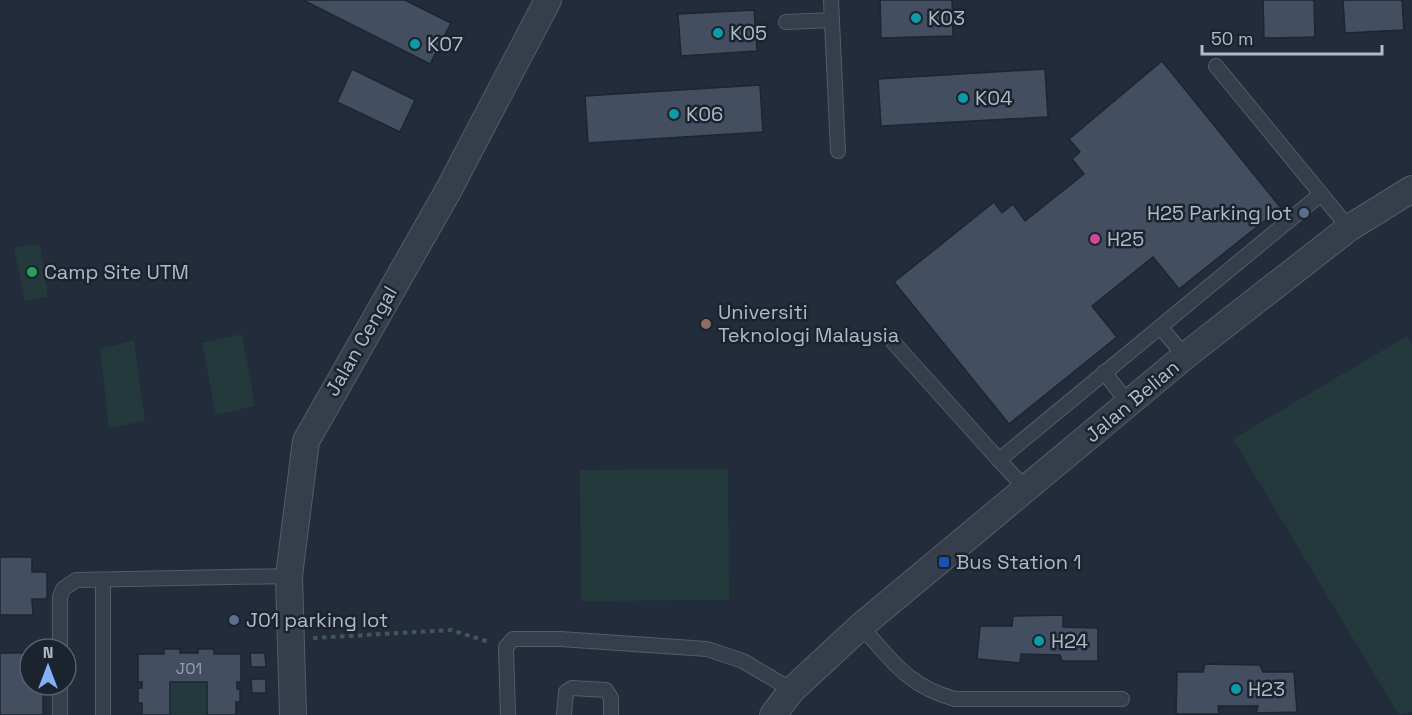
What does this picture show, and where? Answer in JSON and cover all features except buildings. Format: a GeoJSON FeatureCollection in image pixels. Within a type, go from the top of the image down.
{"type":"FeatureCollection","features":[{"type":"Feature","properties":{"kind":"street","name":"Jalan Cengal"},"geometry":{"type":"LineString","coordinates":[[293,715],[289,576],[306,441],[448,191],[548,0]]}},
{"type":"Feature","properties":{"kind":"street","name":"Jalan Belian"},"geometry":{"type":"LineString","coordinates":[[773,715],[792,690],[861,626],[1185,356],[1349,228],[1412,189]]}},
{"type":"Feature","properties":{"kind":"lane"},"geometry":{"type":"LineString","coordinates":[[831,0],[838,151]]}},
{"type":"Feature","properties":{"kind":"lane"},"geometry":{"type":"LineString","coordinates":[[786,22],[832,20]]}},
{"type":"Feature","properties":{"kind":"lane"},"geometry":{"type":"LineString","coordinates":[[1216,66],[1349,228]]}},
{"type":"Feature","properties":{"kind":"lane"},"geometry":{"type":"LineString","coordinates":[[999,460],[1321,194]]}},
{"type":"Feature","properties":{"kind":"lane"},"geometry":{"type":"LineString","coordinates":[[1160,327],[1185,356]]}},
{"type":"Feature","properties":{"kind":"lane"},"geometry":{"type":"LineString","coordinates":[[894,343],[1026,489]]}},
{"type":"Feature","properties":{"kind":"lane"},"geometry":{"type":"LineString","coordinates":[[1104,372],[1129,404]]}},
{"type":"Feature","properties":{"kind":"lane"},"geometry":{"type":"LineString","coordinates":[[60,637],[60,597],[63,589],[76,580],[289,576]]}},
{"type":"Feature","properties":{"kind":"lane"},"geometry":{"type":"LineString","coordinates":[[103,580],[103,715]]}},
{"type":"Feature","properties":{"kind":"lane"},"geometry":{"type":"LineString","coordinates":[[861,626],[903,673],[931,693],[955,699],[1122,699]]}},
{"type":"Feature","properties":{"kind":"lane"},"geometry":{"type":"LineString","coordinates":[[508,715],[506,647],[513,639],[550,639],[707,649],[742,661],[792,690]]}},
{"type":"Feature","properties":{"kind":"lane"},"geometry":{"type":"LineString","coordinates":[[564,715],[566,692],[572,688],[609,692],[611,715]]}},
{"type":"Feature","properties":{"kind":"lane"},"geometry":{"type":"LineString","coordinates":[[60,697],[60,715]]}},
{"type":"Feature","properties":{"kind":"path"},"geometry":{"type":"LineString","coordinates":[[291,640],[451,630],[506,647]]}},
{"type":"Feature","properties":{"kind":"green space","name":"Camp Site UTM"},"geometry":{"type":"Polygon","coordinates":[[[40,244],[48,297],[25,301],[14,248],[40,244]]]}},
{"type":"Feature","properties":{"kind":"green space"},"geometry":{"type":"Polygon","coordinates":[[[242,334],[255,406],[216,415],[202,343],[242,334]]]}},
{"type":"Feature","properties":{"kind":"green space"},"geometry":{"type":"Polygon","coordinates":[[[1407,336],[1412,345],[1412,712],[1399,715],[1233,439],[1407,336]]]}},
{"type":"Feature","properties":{"kind":"green space","name":"Camp Site UTM"},"geometry":{"type":"Polygon","coordinates":[[[134,340],[145,421],[109,428],[100,349],[134,340]]]}},
{"type":"Feature","properties":{"kind":"green space"},"geometry":{"type":"Polygon","coordinates":[[[728,469],[729,600],[581,601],[580,470],[728,469]]]}},
{"type":"Feature","properties":{"kind":"green space"},"geometry":{"type":"Polygon","coordinates":[[[170,682],[207,682],[207,715],[170,715],[170,682]]]}},
{"type":"Feature","properties":{"kind":"place","name":"K03"},"geometry":{"type":"Point","coordinates":[916,18]}},
{"type":"Feature","properties":{"kind":"place","name":"K05"},"geometry":{"type":"Point","coordinates":[718,33]}},
{"type":"Feature","properties":{"kind":"place","name":"K07"},"geometry":{"type":"Point","coordinates":[415,44]}},
{"type":"Feature","properties":{"kind":"place","name":"K04"},"geometry":{"type":"Point","coordinates":[963,98]}},
{"type":"Feature","properties":{"kind":"place","name":"K06"},"geometry":{"type":"Point","coordinates":[674,114]}},
{"type":"Feature","properties":{"kind":"place","name":"H25 Parking lot"},"geometry":{"type":"Point","coordinates":[1304,213]}},
{"type":"Feature","properties":{"kind":"place","name":"H25"},"geometry":{"type":"Point","coordinates":[1095,239]}},
{"type":"Feature","properties":{"kind":"place","name":"Camp Site UTM"},"geometry":{"type":"Point","coordinates":[32,272]}},
{"type":"Feature","properties":{"kind":"place","name":"Universiti Teknologi Malaysia"},"geometry":{"type":"Point","coordinates":[706,324]}},
{"type":"Feature","properties":{"kind":"place","name":"Bus Station 1"},"geometry":{"type":"Point","coordinates":[944,562]}},
{"type":"Feature","properties":{"kind":"place","name":"J01 parking lot"},"geometry":{"type":"Point","coordinates":[234,620]}},
{"type":"Feature","properties":{"kind":"place","name":"H24"},"geometry":{"type":"Point","coordinates":[1039,641]}},
{"type":"Feature","properties":{"kind":"place","name":"H23"},"geometry":{"type":"Point","coordinates":[1236,689]}}]}
